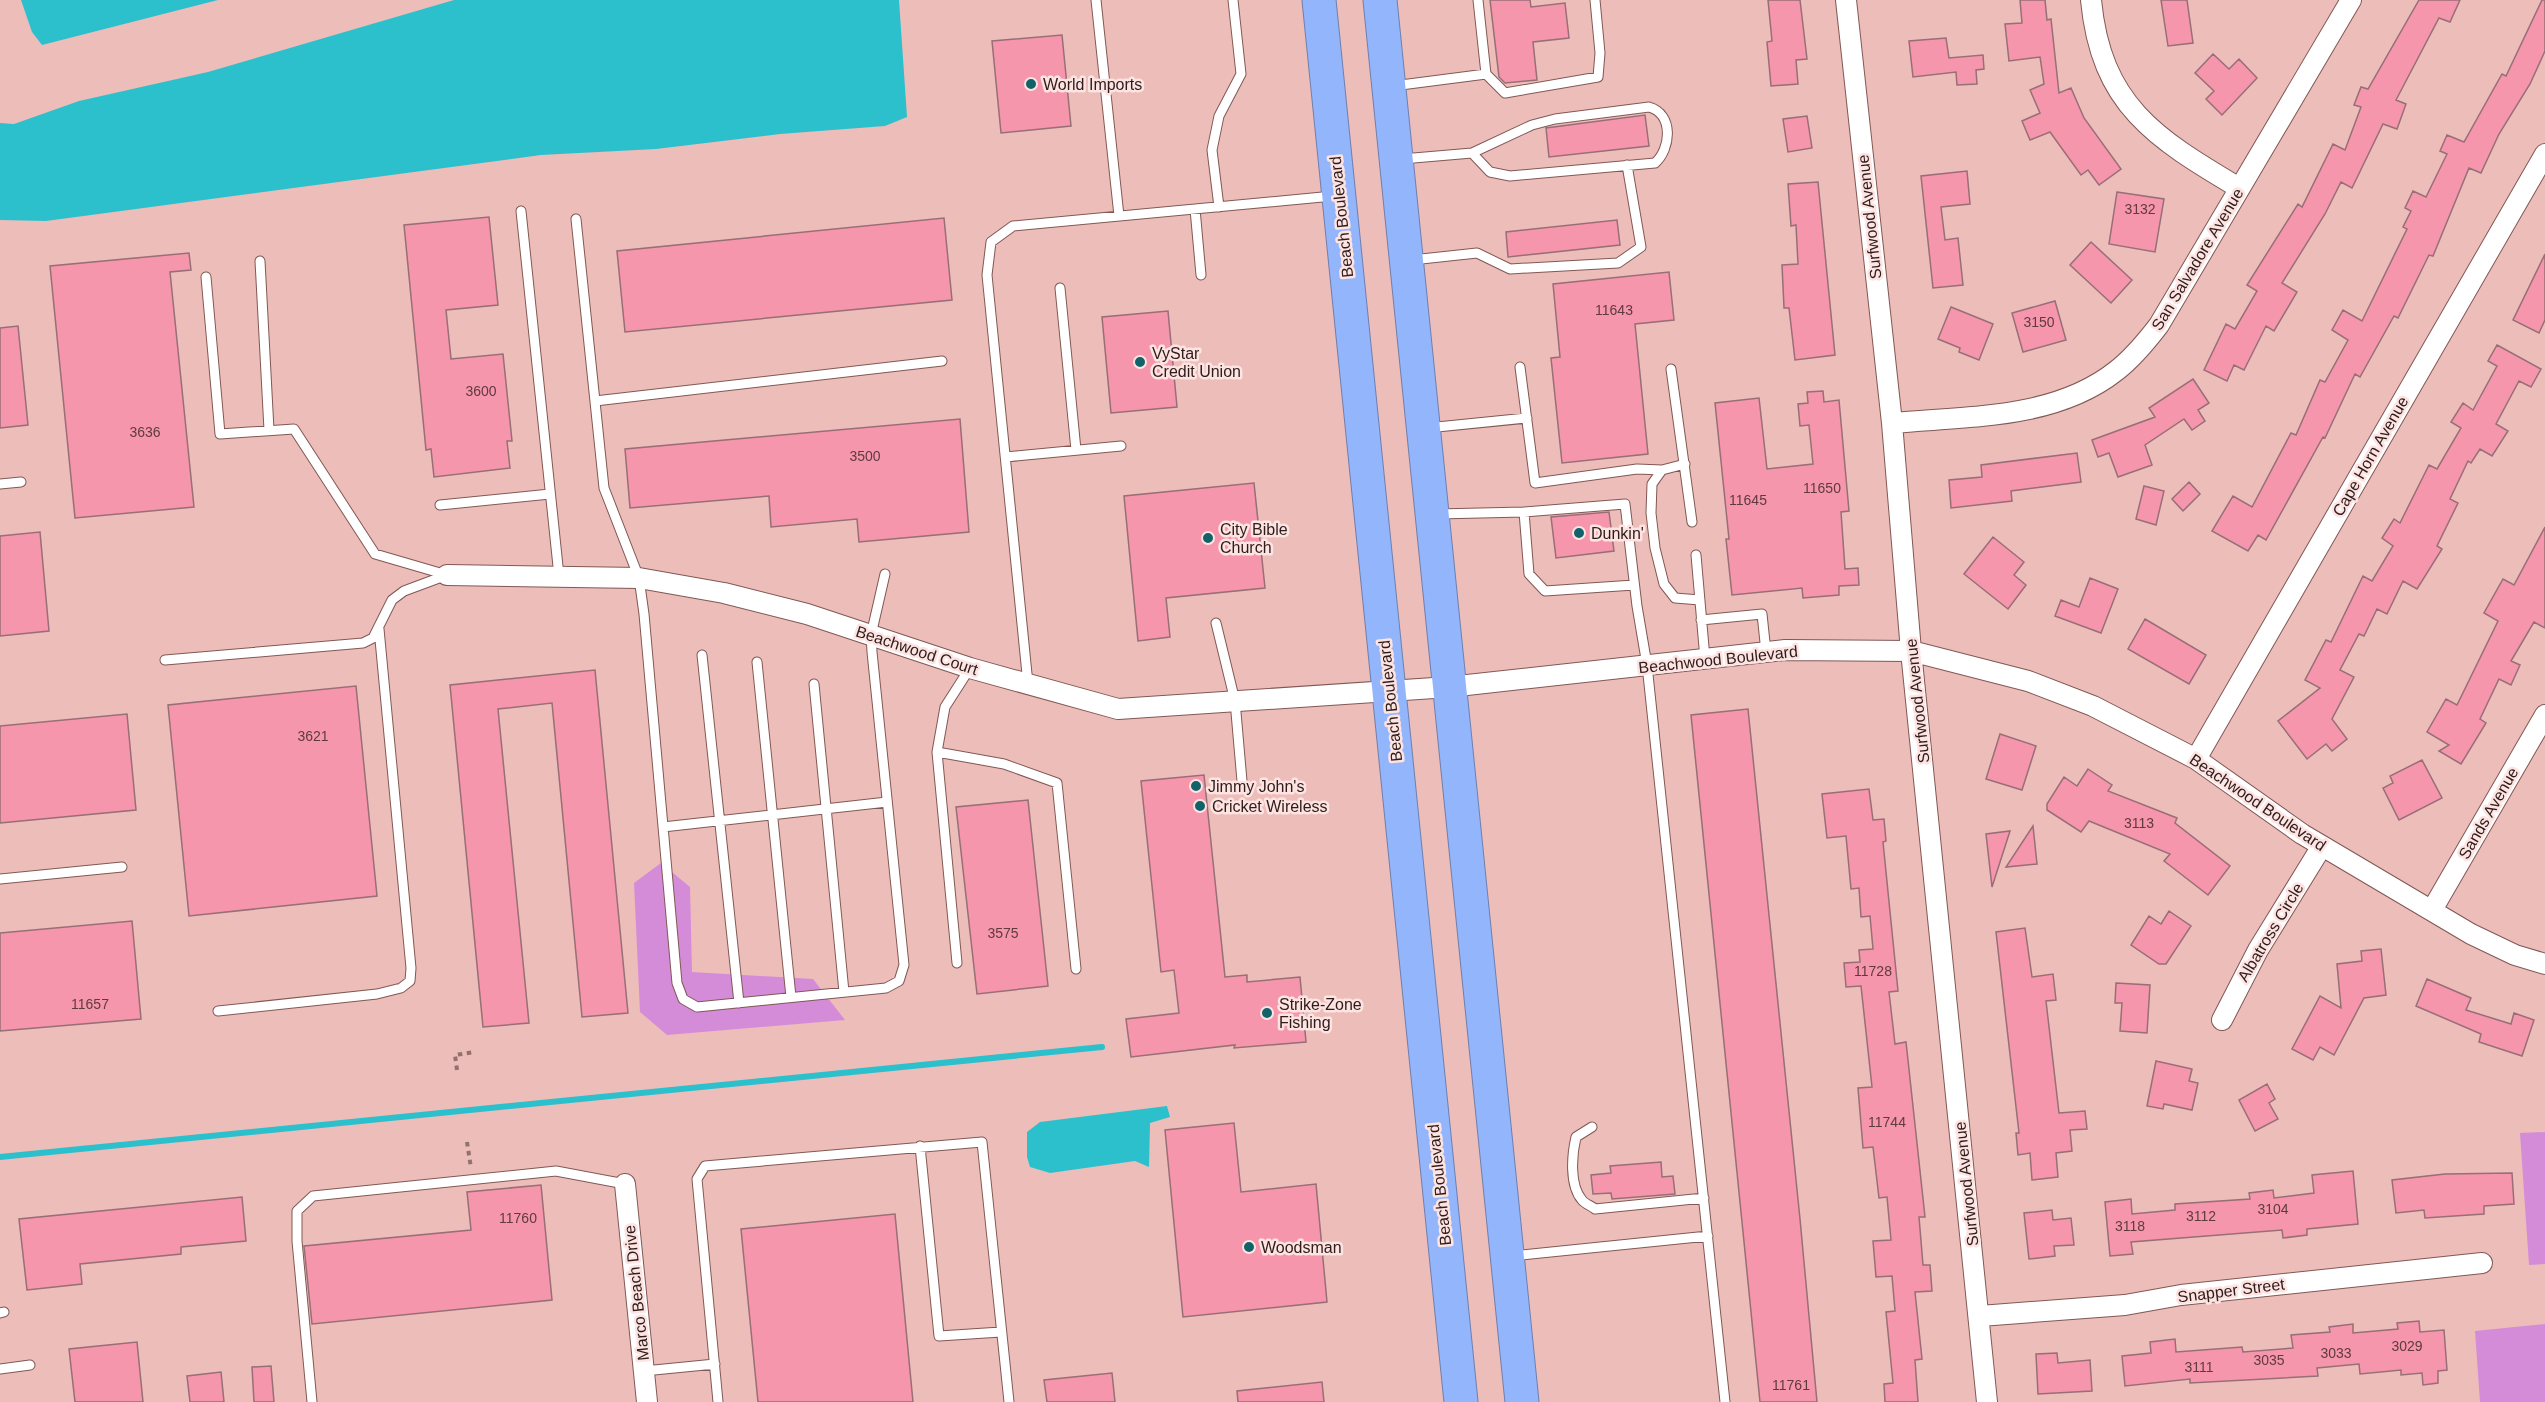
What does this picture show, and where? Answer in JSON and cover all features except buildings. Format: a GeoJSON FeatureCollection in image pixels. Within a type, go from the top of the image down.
{"type":"FeatureCollection","features":[{"type":"Feature","properties":{"kind":"highway","name":"Beach Boulevard"},"geometry":{"type":"LineString","coordinates":[[1319,0],[1461,1402]]}},
{"type":"Feature","properties":{"kind":"highway"},"geometry":{"type":"LineString","coordinates":[[1380,0],[1522,1402]]}},
{"type":"Feature","properties":{"kind":"street","name":"Surfwood Avenue"},"geometry":{"type":"LineString","coordinates":[[1846,0],[1892,423],[1911,651],[1987,1402]]}},
{"type":"Feature","properties":{"kind":"street"},"geometry":{"type":"LineString","coordinates":[[2091,0],[2102,58],[2121,93],[2138,117],[2167,144],[2239,188]]}},
{"type":"Feature","properties":{"kind":"street","name":"San Salvadore Avenue"},"geometry":{"type":"LineString","coordinates":[[1892,423],[2019,412],[2053,402],[2092,386],[2137,353],[2159,325],[2351,0]]}},
{"type":"Feature","properties":{"kind":"street","name":"Cape Horn Avenue"},"geometry":{"type":"LineString","coordinates":[[2196,759],[2545,154]]}},
{"type":"Feature","properties":{"kind":"street","name":"Beachwood Court"},"geometry":{"type":"LineString","coordinates":[[447,575],[639,578],[724,593],[807,614],[970,668],[1118,709],[1389,690]]}},
{"type":"Feature","properties":{"kind":"street","name":"Beachwood Boulevard"},"geometry":{"type":"LineString","coordinates":[[1389,690],[1449,687],[1785,650],[1911,651],[1962,662],[2039,685],[2093,706],[2196,759],[2322,846],[2480,938],[2515,955],[2545,964]]}},
{"type":"Feature","properties":{"kind":"street","name":"Sands Avenue"},"geometry":{"type":"LineString","coordinates":[[2432,910],[2545,716]]}},
{"type":"Feature","properties":{"kind":"street","name":"Albatross Circle"},"geometry":{"type":"LineString","coordinates":[[2222,1020],[2258,950],[2322,846]]}},
{"type":"Feature","properties":{"kind":"street","name":"Marco Beach Drive"},"geometry":{"type":"LineString","coordinates":[[625,1184],[647,1402]]}},
{"type":"Feature","properties":{"kind":"street","name":"Snapper Street"},"geometry":{"type":"LineString","coordinates":[[1980,1316],[2125,1305],[2181,1295],[2482,1263]]}},
{"type":"Feature","properties":{"kind":"lane"},"geometry":{"type":"LineString","coordinates":[[1096,0],[1119,216]]}},
{"type":"Feature","properties":{"kind":"lane"},"geometry":{"type":"LineString","coordinates":[[1219,207],[1212,150],[1219,116],[1241,74],[1233,0]]}},
{"type":"Feature","properties":{"kind":"lane"},"geometry":{"type":"LineString","coordinates":[[1478,0],[1486,74],[1505,93],[1598,77],[1600,53],[1595,0]]}},
{"type":"Feature","properties":{"kind":"lane"},"geometry":{"type":"LineString","coordinates":[[1389,87],[1486,74]]}},
{"type":"Feature","properties":{"kind":"lane"},"geometry":{"type":"LineString","coordinates":[[1396,159],[1472,153],[1532,126],[1555,119],[1649,106],[1657,109],[1665,121],[1669,138],[1665,154],[1655,163],[1510,176],[1490,172],[1472,153]]}},
{"type":"Feature","properties":{"kind":"lane"},"geometry":{"type":"LineString","coordinates":[[1406,261],[1477,253],[1510,269],[1618,262],[1641,248],[1627,165]]}},
{"type":"Feature","properties":{"kind":"lane"},"geometry":{"type":"LineString","coordinates":[[1028,684],[987,275],[991,242],[1013,226],[1339,195]]}},
{"type":"Feature","properties":{"kind":"lane"},"geometry":{"type":"LineString","coordinates":[[1195,209],[1201,275]]}},
{"type":"Feature","properties":{"kind":"lane"},"geometry":{"type":"LineString","coordinates":[[521,211],[559,576]]}},
{"type":"Feature","properties":{"kind":"lane"},"geometry":{"type":"LineString","coordinates":[[576,219],[604,489],[639,578],[677,983],[683,999],[697,1007],[886,988],[899,981],[904,965],[871,636],[885,574]]}},
{"type":"Feature","properties":{"kind":"lane"},"geometry":{"type":"LineString","coordinates":[[260,261],[269,430]]}},
{"type":"Feature","properties":{"kind":"lane"},"geometry":{"type":"LineString","coordinates":[[206,277],[220,434],[294,429],[375,554],[447,575]]}},
{"type":"Feature","properties":{"kind":"lane"},"geometry":{"type":"LineString","coordinates":[[1060,288],[1076,450]]}},
{"type":"Feature","properties":{"kind":"lane"},"geometry":{"type":"LineString","coordinates":[[595,401],[942,361]]}},
{"type":"Feature","properties":{"kind":"lane"},"geometry":{"type":"LineString","coordinates":[[1520,367],[1535,483],[1637,468],[1662,470],[1684,464]]}},
{"type":"Feature","properties":{"kind":"lane"},"geometry":{"type":"LineString","coordinates":[[1671,369],[1692,522]]}},
{"type":"Feature","properties":{"kind":"lane"},"geometry":{"type":"LineString","coordinates":[[1423,429],[1527,418]]}},
{"type":"Feature","properties":{"kind":"lane"},"geometry":{"type":"LineString","coordinates":[[1005,457],[1121,446]]}},
{"type":"Feature","properties":{"kind":"lane"},"geometry":{"type":"LineString","coordinates":[[1662,470],[1652,484],[1651,513],[1655,548],[1664,584],[1675,598],[1700,600]]}},
{"type":"Feature","properties":{"kind":"lane"},"geometry":{"type":"LineString","coordinates":[[0,484],[21,482]]}},
{"type":"Feature","properties":{"kind":"lane"},"geometry":{"type":"LineString","coordinates":[[440,505],[550,494]]}},
{"type":"Feature","properties":{"kind":"lane"},"geometry":{"type":"LineString","coordinates":[[1432,514],[1524,512],[1626,504],[1634,585],[1647,665],[1725,1402]]}},
{"type":"Feature","properties":{"kind":"lane"},"geometry":{"type":"LineString","coordinates":[[1524,512],[1529,574],[1545,591],[1634,585]]}},
{"type":"Feature","properties":{"kind":"lane"},"geometry":{"type":"LineString","coordinates":[[1696,555],[1705,659]]}},
{"type":"Feature","properties":{"kind":"lane"},"geometry":{"type":"LineString","coordinates":[[165,660],[363,643],[374,638],[392,600],[404,591],[447,575]]}},
{"type":"Feature","properties":{"kind":"lane"},"geometry":{"type":"LineString","coordinates":[[1701,620],[1762,614],[1766,652]]}},
{"type":"Feature","properties":{"kind":"lane"},"geometry":{"type":"LineString","coordinates":[[1216,623],[1235,701],[1242,781]]}},
{"type":"Feature","properties":{"kind":"lane"},"geometry":{"type":"LineString","coordinates":[[218,1011],[377,994],[401,988],[410,981],[411,968],[379,629]]}},
{"type":"Feature","properties":{"kind":"lane"},"geometry":{"type":"LineString","coordinates":[[702,655],[739,1003]]}},
{"type":"Feature","properties":{"kind":"lane"},"geometry":{"type":"LineString","coordinates":[[757,662],[791,997]]}},
{"type":"Feature","properties":{"kind":"lane"},"geometry":{"type":"LineString","coordinates":[[957,963],[937,752],[945,706],[970,668]]}},
{"type":"Feature","properties":{"kind":"lane"},"geometry":{"type":"LineString","coordinates":[[814,684],[844,992]]}},
{"type":"Feature","properties":{"kind":"lane"},"geometry":{"type":"LineString","coordinates":[[937,752],[1004,764],[1057,783],[1076,969]]}},
{"type":"Feature","properties":{"kind":"lane"},"geometry":{"type":"LineString","coordinates":[[663,827],[886,802]]}},
{"type":"Feature","properties":{"kind":"lane"},"geometry":{"type":"LineString","coordinates":[[0,879],[122,867]]}},
{"type":"Feature","properties":{"kind":"lane"},"geometry":{"type":"LineString","coordinates":[[1592,1127],[1576,1137],[1573,1152],[1574,1177],[1582,1200],[1595,1209],[1704,1198]]}},
{"type":"Feature","properties":{"kind":"lane"},"geometry":{"type":"LineString","coordinates":[[718,1402],[697,1179],[705,1166],[982,1142],[1009,1402]]}},
{"type":"Feature","properties":{"kind":"lane"},"geometry":{"type":"LineString","coordinates":[[920,1146],[939,1336],[1001,1332]]}},
{"type":"Feature","properties":{"kind":"lane"},"geometry":{"type":"LineString","coordinates":[[312,1402],[297,1241],[297,1211],[313,1196],[556,1171],[625,1184]]}},
{"type":"Feature","properties":{"kind":"lane"},"geometry":{"type":"LineString","coordinates":[[1507,1257],[1708,1236]]}},
{"type":"Feature","properties":{"kind":"lane"},"geometry":{"type":"LineString","coordinates":[[644,1371],[715,1364]]}},
{"type":"Feature","properties":{"kind":"lane"},"geometry":{"type":"LineString","coordinates":[[0,1369],[30,1365]]}},
{"type":"Feature","properties":{"kind":"path"},"geometry":{"type":"LineString","coordinates":[[457,1070],[455,1054],[475,1052]]}},
{"type":"Feature","properties":{"kind":"path"},"geometry":{"type":"LineString","coordinates":[[467,1142],[472,1180]]}},
{"type":"Feature","properties":{"kind":"shaded area"},"geometry":{"type":"Polygon","coordinates":[[[661,863],[690,887],[692,972],[813,979],[845,1020],[667,1035],[640,1012],[634,883],[661,863]]]}},
{"type":"Feature","properties":{"kind":"shaded area"},"geometry":{"type":"Polygon","coordinates":[[[2545,1132],[2545,1264],[2529,1265],[2520,1133],[2545,1132]]]}},
{"type":"Feature","properties":{"kind":"shaded area"},"geometry":{"type":"Polygon","coordinates":[[[2545,1324],[2545,1402],[2480,1402],[2475,1331],[2545,1324]]]}},
{"type":"Feature","properties":{"kind":"water"},"geometry":{"type":"Polygon","coordinates":[[[21,0],[218,0],[42,45],[32,32],[21,0]]]}},
{"type":"Feature","properties":{"kind":"water"},"geometry":{"type":"Polygon","coordinates":[[[454,0],[899,0],[907,117],[885,126],[780,134],[656,149],[541,155],[46,221],[0,220],[0,123],[14,124],[79,101],[208,72],[454,0]]]}},
{"type":"Feature","properties":{"kind":"water"},"geometry":{"type":"Polygon","coordinates":[[[1167,1106],[1170,1117],[1150,1123],[1149,1167],[1135,1161],[1050,1173],[1030,1167],[1027,1157],[1027,1132],[1040,1122],[1167,1106]]]}},
{"type":"Feature","properties":{"kind":"waterway"},"geometry":{"type":"LineString","coordinates":[[0,1157],[1102,1047]]}},
{"type":"Feature","properties":{"kind":"place","name":"World Imports"},"geometry":{"type":"Point","coordinates":[1031,84]}},
{"type":"Feature","properties":{"kind":"place","name":"VyStar Credit Union"},"geometry":{"type":"Point","coordinates":[1140,362]}},
{"type":"Feature","properties":{"kind":"place","name":"Dunkin'"},"geometry":{"type":"Point","coordinates":[1579,533]}},
{"type":"Feature","properties":{"kind":"place","name":"City Bible Church"},"geometry":{"type":"Point","coordinates":[1208,538]}},
{"type":"Feature","properties":{"kind":"place","name":"Jimmy John's"},"geometry":{"type":"Point","coordinates":[1196,786]}},
{"type":"Feature","properties":{"kind":"place","name":"Cricket Wireless"},"geometry":{"type":"Point","coordinates":[1200,806]}},
{"type":"Feature","properties":{"kind":"place","name":"Strike-Zone Fishing"},"geometry":{"type":"Point","coordinates":[1267,1013]}},
{"type":"Feature","properties":{"kind":"place","name":"Woodsman"},"geometry":{"type":"Point","coordinates":[1249,1247]}}]}
